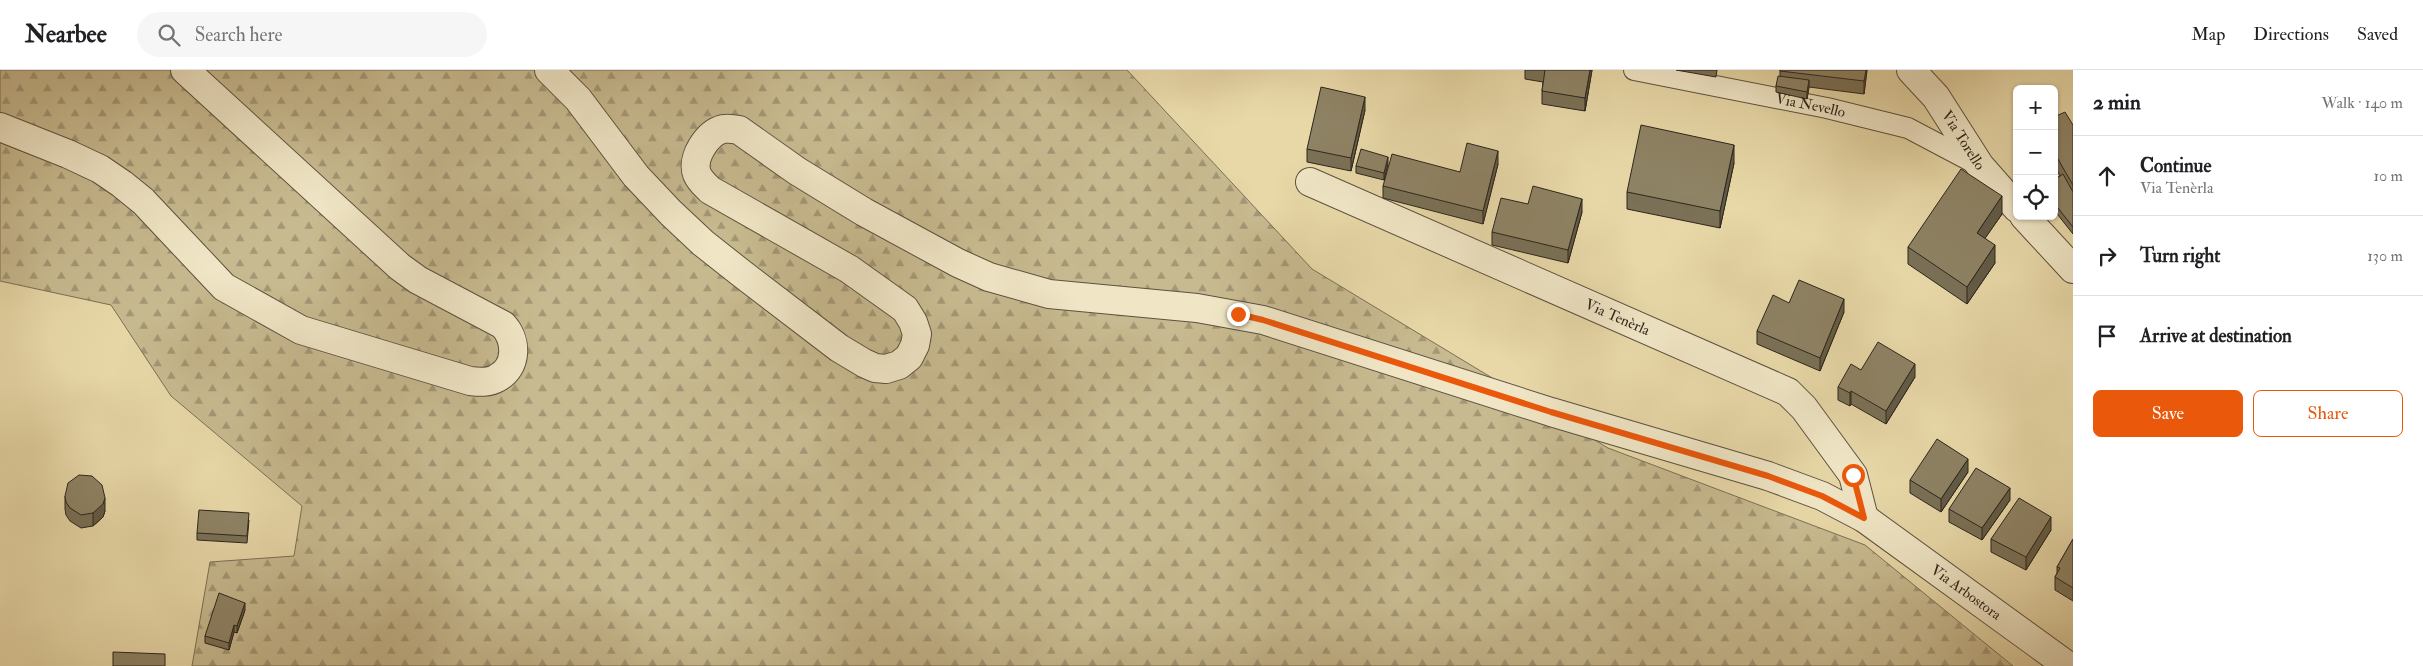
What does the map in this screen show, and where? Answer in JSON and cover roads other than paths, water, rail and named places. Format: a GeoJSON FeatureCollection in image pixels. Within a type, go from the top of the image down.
{"type":"FeatureCollection","features":[{"type":"Feature","properties":{"kind":"street"},"geometry":{"type":"LineString","coordinates":[[0,127],[100,169],[143,201],[224,287],[301,330],[470,381],[484,382],[496,379],[505,372],[514,353],[510,332],[503,325],[418,280],[400,267],[185,70]]}},
{"type":"Feature","properties":{"kind":"street","name":"Via Arbostora"},"geometry":{"type":"LineString","coordinates":[[549,70],[578,99],[636,176],[703,243],[839,348],[875,368],[886,369],[899,365],[909,357],[915,345],[917,334],[913,322],[905,309],[849,269],[710,190],[697,174],[696,165],[699,155],[712,135],[730,128],[739,130],[797,171],[864,212],[958,263],[989,277],[1049,294],[1197,308],[1263,320],[1551,412],[1768,476],[1822,496],[1864,518],[2068,666]]}},
{"type":"Feature","properties":{"kind":"street","name":"Via Torello"},"geometry":{"type":"LineString","coordinates":[[1911,70],[1936,97],[1980,166],[2013,203]]}},
{"type":"Feature","properties":{"kind":"street","name":"Via Tenèrla"},"geometry":{"type":"LineString","coordinates":[[1310,182],[1788,392],[1804,408],[1853,475],[1864,518]]}},
{"type":"Feature","properties":{"kind":"street"},"geometry":{"type":"LineString","coordinates":[[2028,220],[2073,269]]}},
{"type":"Feature","properties":{"kind":"lane","name":"Via Nevello"},"geometry":{"type":"LineString","coordinates":[[1634,70],[1827,108],[1908,128],[1980,166]]}}]}
